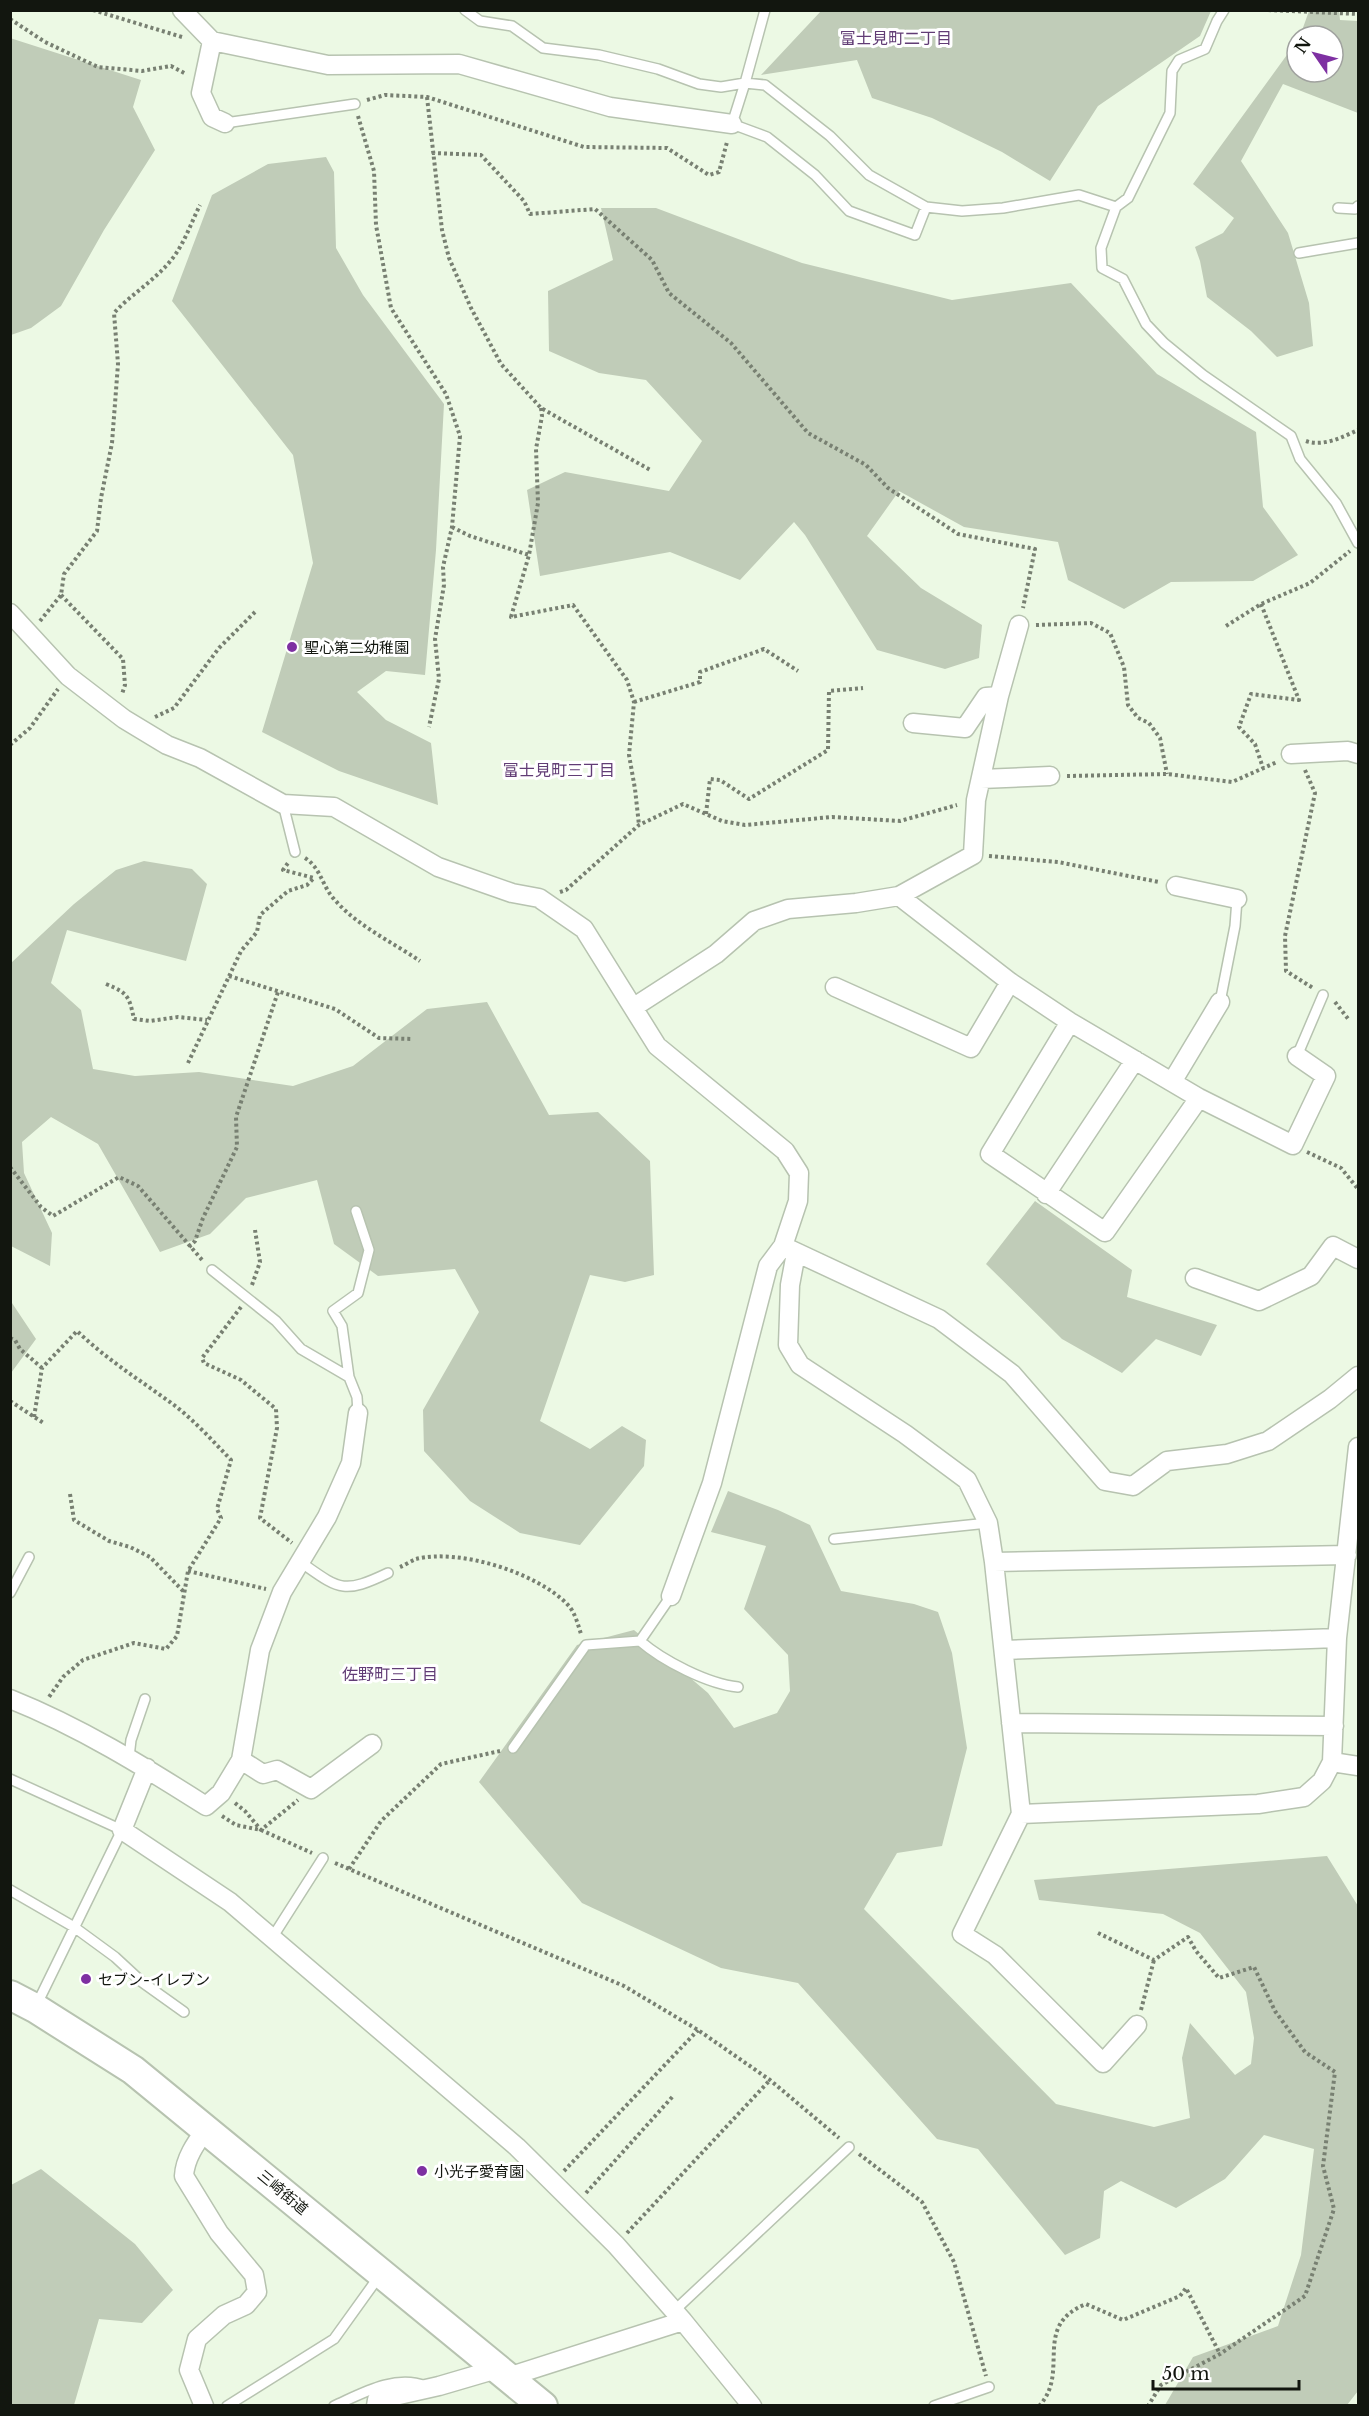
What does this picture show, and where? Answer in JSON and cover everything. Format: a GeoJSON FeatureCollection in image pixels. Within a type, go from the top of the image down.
{"type":"FeatureCollection","features":[{"type":"Feature","properties":{"kind":"main road","name":"三崎街道"},"geometry":{"type":"LineString","coordinates":[[19,2001],[133,2070],[543,2406]]}},
{"type":"Feature","properties":{"kind":"street"},"geometry":{"type":"LineString","coordinates":[[182,10],[211,44],[327,64],[459,64],[610,107],[732,124]]}},
{"type":"Feature","properties":{"kind":"street"},"geometry":{"type":"LineString","coordinates":[[211,44],[201,93],[212,117],[225,123]]}},
{"type":"Feature","properties":{"kind":"street"},"geometry":{"type":"LineString","coordinates":[[10,613],[68,676],[120,715],[167,745],[200,758],[282,804],[334,807],[438,867],[512,893],[539,898],[584,929],[657,1046],[786,1151],[799,1173],[798,1201],[790,1249],[788,1345],[800,1365],[905,1434],[967,1480],[988,1523],[1021,1814],[962,1934],[995,1955],[1102,2063],[1137,2025]]}},
{"type":"Feature","properties":{"kind":"street"},"geometry":{"type":"LineString","coordinates":[[634,1007],[716,954],[754,921],[788,909],[856,903],[899,896],[973,855],[976,800],[999,696],[1019,626]]}},
{"type":"Feature","properties":{"kind":"street"},"geometry":{"type":"LineString","coordinates":[[913,723],[965,728],[986,697],[999,696]]}},
{"type":"Feature","properties":{"kind":"street"},"geometry":{"type":"LineString","coordinates":[[1290,762],[1348,751],[1359,754]]}},
{"type":"Feature","properties":{"kind":"street"},"geometry":{"type":"LineString","coordinates":[[981,779],[1050,777]]}},
{"type":"Feature","properties":{"kind":"street"},"geometry":{"type":"LineString","coordinates":[[1176,886],[1237,899]]}},
{"type":"Feature","properties":{"kind":"street"},"geometry":{"type":"LineString","coordinates":[[899,896],[1010,982],[1070,1022],[1199,1098],[1293,1145],[1326,1076],[1297,1056]]}},
{"type":"Feature","properties":{"kind":"street"},"geometry":{"type":"LineString","coordinates":[[835,987],[970,1048],[1010,982]]}},
{"type":"Feature","properties":{"kind":"street"},"geometry":{"type":"LineString","coordinates":[[1172,1082],[1220,1002]]}},
{"type":"Feature","properties":{"kind":"street"},"geometry":{"type":"LineString","coordinates":[[1070,1022],[990,1154],[1105,1232],[1199,1098]]}},
{"type":"Feature","properties":{"kind":"street"},"geometry":{"type":"LineString","coordinates":[[1046,1194],[1135,1059]]}},
{"type":"Feature","properties":{"kind":"street"},"geometry":{"type":"LineString","coordinates":[[1194,1278],[1259,1302],[1311,1276],[1333,1246],[1359,1259]]}},
{"type":"Feature","properties":{"kind":"street"},"geometry":{"type":"LineString","coordinates":[[790,1249],[939,1319],[1012,1374],[1105,1481],[1133,1486],[1167,1461],[1227,1454],[1268,1441],[1330,1399],[1359,1376]]}},
{"type":"Feature","properties":{"kind":"street"},"geometry":{"type":"LineString","coordinates":[[670,1596],[712,1483],[768,1266],[790,1249]]}},
{"type":"Feature","properties":{"kind":"street"},"geometry":{"type":"LineString","coordinates":[[10,1699],[44,1712],[129,1757],[206,1806],[221,1793],[241,1760],[260,1650],[282,1592],[327,1516],[351,1463],[358,1413]]}},
{"type":"Feature","properties":{"kind":"street"},"geometry":{"type":"LineString","coordinates":[[1021,1814],[1258,1804],[1304,1797],[1322,1781],[1332,1762],[1337,1638],[1359,1447]]}},
{"type":"Feature","properties":{"kind":"street"},"geometry":{"type":"LineString","coordinates":[[994,1562],[1347,1556]]}},
{"type":"Feature","properties":{"kind":"street"},"geometry":{"type":"LineString","coordinates":[[1004,1650],[1337,1638]]}},
{"type":"Feature","properties":{"kind":"street"},"geometry":{"type":"LineString","coordinates":[[1011,1723],[1334,1726]]}},
{"type":"Feature","properties":{"kind":"street"},"geometry":{"type":"LineString","coordinates":[[241,1760],[263,1774],[277,1770],[311,1789],[372,1744]]}},
{"type":"Feature","properties":{"kind":"street"},"geometry":{"type":"LineString","coordinates":[[1332,1762],[1359,1766]]}},
{"type":"Feature","properties":{"kind":"street"},"geometry":{"type":"LineString","coordinates":[[147,1768],[122,1830],[230,1902],[517,2147],[616,2245],[679,2316],[752,2406]]}},
{"type":"Feature","properties":{"kind":"street"},"geometry":{"type":"LineString","coordinates":[[204,2406],[189,2370],[197,2338],[224,2315],[246,2305],[257,2292],[254,2275],[219,2234],[184,2176],[184,2167],[193,2146],[206,2128]]}},
{"type":"Feature","properties":{"kind":"street"},"geometry":{"type":"LineString","coordinates":[[376,2406],[377,2400],[428,2387],[503,2373],[679,2316]]}},
{"type":"Feature","properties":{"kind":"lane"},"geometry":{"type":"LineString","coordinates":[[465,10],[480,21],[512,26],[543,48],[599,55],[658,69],[699,84],[721,87],[745,83],[765,85],[830,136],[869,175],[926,207],[962,210],[1003,208],[1079,195],[1116,207]]}},
{"type":"Feature","properties":{"kind":"lane"},"geometry":{"type":"LineString","coordinates":[[765,10],[732,124],[767,136],[815,174],[849,211],[915,235],[926,207]]}},
{"type":"Feature","properties":{"kind":"lane"},"geometry":{"type":"LineString","coordinates":[[1224,10],[1205,49],[1179,60],[1172,71],[1170,113],[1128,198],[1116,207],[1101,248],[1102,268],[1123,279],[1146,324],[1164,343],[1203,375],[1291,436],[1300,459],[1336,503],[1359,544]]}},
{"type":"Feature","properties":{"kind":"lane"},"geometry":{"type":"LineString","coordinates":[[225,123],[355,104]]}},
{"type":"Feature","properties":{"kind":"lane"},"geometry":{"type":"LineString","coordinates":[[1338,208],[1355,209],[1359,206]]}},
{"type":"Feature","properties":{"kind":"lane"},"geometry":{"type":"LineString","coordinates":[[1299,253],[1359,243]]}},
{"type":"Feature","properties":{"kind":"lane"},"geometry":{"type":"LineString","coordinates":[[282,804],[295,852]]}},
{"type":"Feature","properties":{"kind":"lane"},"geometry":{"type":"LineString","coordinates":[[1220,1002],[1235,926],[1237,899]]}},
{"type":"Feature","properties":{"kind":"lane"},"geometry":{"type":"LineString","coordinates":[[1297,1056],[1323,995]]}},
{"type":"Feature","properties":{"kind":"lane"},"geometry":{"type":"LineString","coordinates":[[356,1211],[369,1250],[358,1293],[333,1311],[342,1326],[349,1377],[357,1397],[358,1413]]}},
{"type":"Feature","properties":{"kind":"lane"},"geometry":{"type":"LineString","coordinates":[[212,1270],[276,1321],[301,1349],[349,1377]]}},
{"type":"Feature","properties":{"kind":"lane"},"geometry":{"type":"LineString","coordinates":[[834,1539],[988,1523]]}},
{"type":"Feature","properties":{"kind":"lane"},"geometry":{"type":"LineString","coordinates":[[10,1593],[28,1557]]}},
{"type":"Feature","properties":{"kind":"lane"},"geometry":{"type":"LineString","coordinates":[[302,1557],[328,1582],[344,1588],[367,1584],[388,1573]]}},
{"type":"Feature","properties":{"kind":"lane"},"geometry":{"type":"LineString","coordinates":[[640,1641],[670,1596]]}},
{"type":"Feature","properties":{"kind":"lane"},"geometry":{"type":"LineString","coordinates":[[513,1748],[586,1645],[640,1641],[653,1653],[720,1685],[738,1687]]}},
{"type":"Feature","properties":{"kind":"lane"},"geometry":{"type":"LineString","coordinates":[[129,1757],[131,1740],[145,1699]]}},
{"type":"Feature","properties":{"kind":"lane"},"geometry":{"type":"LineString","coordinates":[[10,1779],[122,1830],[74,1927],[19,2001]]}},
{"type":"Feature","properties":{"kind":"lane"},"geometry":{"type":"LineString","coordinates":[[272,1938],[323,1858]]}},
{"type":"Feature","properties":{"kind":"lane"},"geometry":{"type":"LineString","coordinates":[[10,1890],[74,1927],[183,2012]]}},
{"type":"Feature","properties":{"kind":"lane"},"geometry":{"type":"LineString","coordinates":[[679,2316],[849,2146]]}},
{"type":"Feature","properties":{"kind":"lane"},"geometry":{"type":"LineString","coordinates":[[227,2406],[334,2339],[381,2274]]}},
{"type":"Feature","properties":{"kind":"lane"},"geometry":{"type":"LineString","coordinates":[[334,2406],[379,2386],[413,2381],[428,2387]]}},
{"type":"Feature","properties":{"kind":"lane"},"geometry":{"type":"LineString","coordinates":[[933,2406],[988,2387]]}},
{"type":"Feature","properties":{"kind":"path"},"geometry":{"type":"LineString","coordinates":[[93,10],[211,44]]}},
{"type":"Feature","properties":{"kind":"path"},"geometry":{"type":"LineString","coordinates":[[1268,10],[1359,14]]}},
{"type":"Feature","properties":{"kind":"path"},"geometry":{"type":"LineString","coordinates":[[10,19],[45,42],[98,67],[142,71],[171,66],[203,83]]}},
{"type":"Feature","properties":{"kind":"path"},"geometry":{"type":"LineString","coordinates":[[429,727],[439,679],[435,639],[444,585],[443,567],[452,527],[460,436],[446,394],[391,308],[376,225],[374,171],[355,104],[386,95],[427,97],[584,147],[667,148],[709,175],[719,172],[732,124]]}},
{"type":"Feature","properties":{"kind":"path"},"geometry":{"type":"LineString","coordinates":[[427,97],[442,230],[449,258],[459,283],[501,364],[541,408],[652,471]]}},
{"type":"Feature","properties":{"kind":"path"},"geometry":{"type":"LineString","coordinates":[[432,153],[482,155],[524,201],[530,214],[595,209],[652,260],[669,293],[731,343],[808,434],[866,465],[888,488],[958,534],[1035,549],[1019,626],[1090,623],[1110,633],[1124,667],[1128,705],[1138,718],[1149,723],[1160,738],[1167,774]]}},
{"type":"Feature","properties":{"kind":"path"},"geometry":{"type":"LineString","coordinates":[[27,629],[41,621],[61,595],[64,574],[97,531],[112,443],[118,364],[114,314],[175,255],[200,205]]}},
{"type":"Feature","properties":{"kind":"path"},"geometry":{"type":"LineString","coordinates":[[541,408],[542,416],[536,449],[538,503],[529,555],[511,617],[573,605],[627,680],[634,702],[629,755],[639,825]]}},
{"type":"Feature","properties":{"kind":"path"},"geometry":{"type":"LineString","coordinates":[[1291,436],[1312,443],[1334,440],[1359,430]]}},
{"type":"Feature","properties":{"kind":"path"},"geometry":{"type":"LineString","coordinates":[[452,527],[470,536],[529,555]]}},
{"type":"Feature","properties":{"kind":"path"},"geometry":{"type":"LineString","coordinates":[[1226,626],[1261,604],[1310,583],[1359,544]]}},
{"type":"Feature","properties":{"kind":"path"},"geometry":{"type":"LineString","coordinates":[[61,595],[123,659],[125,685],[120,715],[159,717],[174,708],[219,648],[255,612]]}},
{"type":"Feature","properties":{"kind":"path"},"geometry":{"type":"LineString","coordinates":[[1261,604],[1299,700],[1251,694],[1239,727],[1255,744],[1263,768]]}},
{"type":"Feature","properties":{"kind":"path"},"geometry":{"type":"LineString","coordinates":[[634,702],[700,682],[700,672],[764,650],[798,671]]}},
{"type":"Feature","properties":{"kind":"path"},"geometry":{"type":"LineString","coordinates":[[10,745],[30,728],[68,676]]}},
{"type":"Feature","properties":{"kind":"path"},"geometry":{"type":"LineString","coordinates":[[706,814],[710,779],[720,780],[749,799],[828,750],[829,691],[863,688]]}},
{"type":"Feature","properties":{"kind":"path"},"geometry":{"type":"LineString","coordinates":[[1275,763],[1290,762]]}},
{"type":"Feature","properties":{"kind":"path"},"geometry":{"type":"LineString","coordinates":[[1050,777],[1167,774],[1232,782],[1275,763],[1290,762],[1305,770],[1315,793],[1285,936],[1286,970],[1334,1001],[1349,1020]]}},
{"type":"Feature","properties":{"kind":"path"},"geometry":{"type":"LineString","coordinates":[[539,898],[566,890],[639,825],[683,804],[722,821],[745,825],[832,817],[900,821],[976,800]]}},
{"type":"Feature","properties":{"kind":"path"},"geometry":{"type":"LineString","coordinates":[[188,1063],[241,951],[257,932],[260,915],[288,891],[307,885],[314,878],[284,870],[295,852],[314,864],[332,898],[348,913],[420,961]]}},
{"type":"Feature","properties":{"kind":"path"},"geometry":{"type":"LineString","coordinates":[[973,855],[1058,862],[1176,886]]}},
{"type":"Feature","properties":{"kind":"path"},"geometry":{"type":"LineString","coordinates":[[229,976],[335,1009],[379,1038],[412,1039]]}},
{"type":"Feature","properties":{"kind":"path"},"geometry":{"type":"LineString","coordinates":[[106,984],[125,992],[130,1001],[134,1019],[150,1021],[178,1017],[207,1020]]}},
{"type":"Feature","properties":{"kind":"path"},"geometry":{"type":"LineString","coordinates":[[189,1246],[195,1241],[203,1218],[237,1147],[236,1117],[278,992]]}},
{"type":"Feature","properties":{"kind":"path"},"geometry":{"type":"LineString","coordinates":[[1293,1145],[1341,1168],[1359,1189]]}},
{"type":"Feature","properties":{"kind":"path"},"geometry":{"type":"LineString","coordinates":[[10,1167],[41,1207],[53,1216],[119,1177],[129,1181],[138,1186],[212,1270]]}},
{"type":"Feature","properties":{"kind":"path"},"geometry":{"type":"LineString","coordinates":[[255,1230],[260,1262],[248,1298],[202,1358],[204,1363],[241,1380],[276,1409],[277,1428],[260,1518],[302,1557]]}},
{"type":"Feature","properties":{"kind":"path"},"geometry":{"type":"LineString","coordinates":[[34,1417],[42,1368],[77,1331],[94,1348],[171,1403],[199,1427],[231,1460],[217,1509],[221,1518],[188,1571],[177,1636],[166,1649],[134,1643],[83,1660],[63,1677],[49,1696],[44,1712]]}},
{"type":"Feature","properties":{"kind":"path"},"geometry":{"type":"LineString","coordinates":[[10,1338],[15,1340],[20,1349],[42,1368]]}},
{"type":"Feature","properties":{"kind":"path"},"geometry":{"type":"LineString","coordinates":[[10,1401],[45,1424]]}},
{"type":"Feature","properties":{"kind":"path"},"geometry":{"type":"LineString","coordinates":[[70,1494],[74,1520],[109,1541],[130,1547],[150,1557],[186,1593]]}},
{"type":"Feature","properties":{"kind":"path"},"geometry":{"type":"LineString","coordinates":[[388,1573],[415,1559],[437,1557],[492,1565],[526,1576],[551,1590],[570,1607],[586,1645]]}},
{"type":"Feature","properties":{"kind":"path"},"geometry":{"type":"LineString","coordinates":[[188,1571],[282,1592]]}},
{"type":"Feature","properties":{"kind":"path"},"geometry":{"type":"LineString","coordinates":[[349,1869],[381,1821],[441,1764],[513,1748]]}},
{"type":"Feature","properties":{"kind":"path"},"geometry":{"type":"LineString","coordinates":[[261,1830],[311,1789]]}},
{"type":"Feature","properties":{"kind":"path"},"geometry":{"type":"LineString","coordinates":[[206,1806],[236,1825],[261,1830],[624,1986],[698,2030],[770,2080],[849,2146],[922,2202],[954,2262],[988,2387]]}},
{"type":"Feature","properties":{"kind":"path"},"geometry":{"type":"LineString","coordinates":[[1098,1933],[1154,1960]]}},
{"type":"Feature","properties":{"kind":"path"},"geometry":{"type":"LineString","coordinates":[[1137,2025],[1154,1960],[1188,1937],[1196,1951],[1219,1978],[1254,1967],[1275,2011],[1305,2052],[1335,2072],[1323,2166],[1334,2209],[1305,2296],[1220,2354],[1161,2385],[1148,2406]]}},
{"type":"Feature","properties":{"kind":"path"},"geometry":{"type":"LineString","coordinates":[[553,2183],[698,2030]]}},
{"type":"Feature","properties":{"kind":"path"},"geometry":{"type":"LineString","coordinates":[[616,2245],[770,2080]]}},
{"type":"Feature","properties":{"kind":"path"},"geometry":{"type":"LineString","coordinates":[[575,2205],[674,2095]]}},
{"type":"Feature","properties":{"kind":"path"},"geometry":{"type":"LineString","coordinates":[[1039,2406],[1047,2397],[1053,2383],[1053,2345],[1057,2330],[1074,2309],[1086,2304],[1123,2320],[1180,2296],[1186,2288],[1220,2354]]}},
{"type":"Feature","properties":{"kind":"green space"},"geometry":{"type":"Polygon","coordinates":[[[821,11],[1211,11],[1200,36],[1098,106],[1050,181],[1002,152],[932,118],[872,98],[857,60],[761,75],[821,11]]]}},
{"type":"Feature","properties":{"kind":"green space"},"geometry":{"type":"Polygon","coordinates":[[[1309,11],[1339,11],[1340,20],[1358,21],[1358,113],[1283,84],[1241,161],[1288,233],[1309,303],[1313,346],[1277,357],[1251,331],[1207,297],[1195,247],[1223,233],[1234,218],[1193,184],[1285,58],[1285,84],[1345,84],[1345,24],[1304,24],[1309,11]]]}},
{"type":"Feature","properties":{"kind":"green space"},"geometry":{"type":"Polygon","coordinates":[[[10,38],[141,80],[133,107],[155,150],[104,230],[61,306],[31,328],[11,335],[10,38]]]}},
{"type":"Feature","properties":{"kind":"green space"},"geometry":{"type":"Polygon","coordinates":[[[326,157],[334,172],[336,248],[363,295],[444,404],[436,550],[425,675],[386,671],[357,692],[386,720],[431,743],[438,805],[339,771],[262,732],[313,563],[293,455],[172,301],[212,195],[268,164],[326,157]]]}},
{"type":"Feature","properties":{"kind":"green space"},"geometry":{"type":"Polygon","coordinates":[[[601,208],[656,208],[802,263],[952,300],[1071,283],[1157,374],[1256,432],[1263,507],[1298,555],[1253,581],[1171,582],[1124,609],[1068,580],[1058,542],[964,527],[899,491],[867,536],[921,588],[982,625],[979,658],[945,669],[877,650],[805,535],[794,522],[740,580],[670,552],[540,576],[527,490],[565,472],[669,491],[702,441],[646,380],[599,373],[549,351],[548,291],[613,260],[601,208]]]}},
{"type":"Feature","properties":{"kind":"green space"},"geometry":{"type":"Polygon","coordinates":[[[144,861],[192,869],[207,884],[186,961],[67,930],[51,983],[81,1010],[93,1069],[135,1076],[199,1072],[293,1086],[353,1066],[427,1009],[487,1002],[549,1115],[598,1112],[650,1161],[654,1275],[625,1282],[590,1275],[540,1421],[590,1449],[622,1426],[646,1440],[644,1466],[580,1545],[520,1533],[470,1501],[424,1451],[423,1410],[479,1312],[455,1269],[378,1276],[334,1244],[317,1180],[246,1198],[210,1234],[160,1252],[98,1144],[51,1117],[22,1142],[24,1173],[52,1233],[50,1266],[11,1246],[11,963],[74,904],[116,870],[144,861]]]}},
{"type":"Feature","properties":{"kind":"green space"},"geometry":{"type":"Polygon","coordinates":[[[1035,1201],[1132,1270],[1127,1297],[1217,1325],[1201,1356],[1156,1339],[1122,1373],[1062,1339],[986,1264],[1035,1201]]]}},
{"type":"Feature","properties":{"kind":"green space"},"geometry":{"type":"Polygon","coordinates":[[[10,1300],[36,1339],[11,1373],[10,1373],[10,1300]]]}},
{"type":"Feature","properties":{"kind":"green space"},"geometry":{"type":"Polygon","coordinates":[[[728,1491],[810,1525],[841,1591],[914,1604],[938,1612],[952,1653],[967,1748],[942,1846],[897,1853],[864,1909],[1056,2104],[1154,2127],[1190,2118],[1182,2058],[1190,2023],[1235,2075],[1251,2064],[1254,2038],[1246,1992],[1200,1933],[1163,1914],[1039,1900],[1034,1880],[1327,1856],[1358,1906],[1358,2391],[1347,2405],[1165,2405],[1193,2357],[1278,2326],[1301,2255],[1314,2149],[1264,2135],[1225,2179],[1176,2208],[1121,2181],[1104,2191],[1100,2238],[1065,2255],[978,2149],[937,2139],[798,1983],[721,1968],[582,1903],[479,1782],[577,1645],[634,1630],[708,1693],[734,1728],[777,1713],[790,1691],[788,1655],[744,1609],[766,1546],[711,1532],[728,1491]]]}},
{"type":"Feature","properties":{"kind":"green space"},"geometry":{"type":"Polygon","coordinates":[[[41,2169],[135,2244],[173,2290],[142,2323],[99,2319],[74,2405],[11,2405],[11,2185],[41,2169]]]}},
{"type":"Feature","properties":{"kind":"place","name":"聖心第二幼稚園"},"geometry":{"type":"Point","coordinates":[292,647]}},
{"type":"Feature","properties":{"kind":"place","name":"セブン-イレブン"},"geometry":{"type":"Point","coordinates":[86,1979]}},
{"type":"Feature","properties":{"kind":"place","name":"小光子愛育園"},"geometry":{"type":"Point","coordinates":[422,2171]}},
{"type":"Feature","properties":{"kind":"district","name":"富士見町二丁目"},"geometry":{"type":"Point","coordinates":[896,38]}},
{"type":"Feature","properties":{"kind":"district","name":"富士見町三丁目"},"geometry":{"type":"Point","coordinates":[559,770]}},
{"type":"Feature","properties":{"kind":"district","name":"佐野町三丁目"},"geometry":{"type":"Point","coordinates":[390,1674]}}]}
